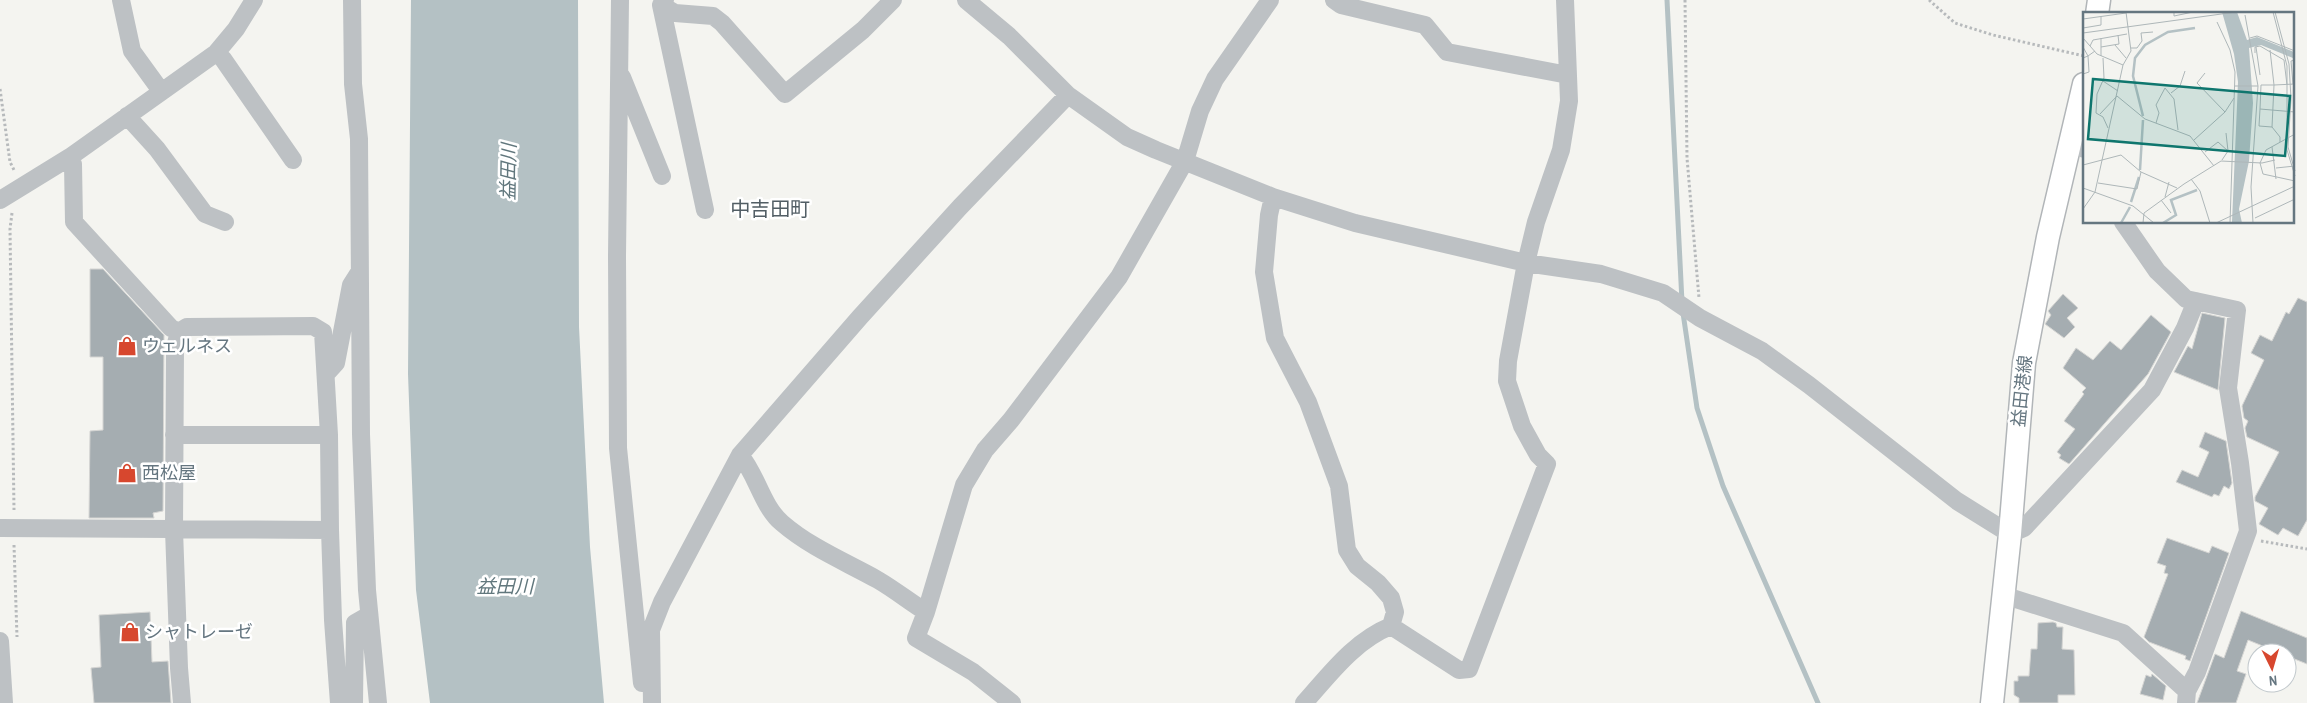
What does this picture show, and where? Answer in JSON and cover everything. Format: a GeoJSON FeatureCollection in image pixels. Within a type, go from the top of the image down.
{"type":"FeatureCollection","features":[{"type":"Feature","properties":{"kind":"main road","name":"益田港線"},"geometry":{"type":"LineString","coordinates":[[1992,703],[2010,534],[2024,363],[2048,237],[2079,143],[2083,96]]}},
{"type":"Feature","properties":{"kind":"street"},"geometry":{"type":"LineString","coordinates":[[121,0],[132,51],[160,91]]}},
{"type":"Feature","properties":{"kind":"street"},"geometry":{"type":"LineString","coordinates":[[8,203],[160,91],[216,53],[236,29],[254,0]]}},
{"type":"Feature","properties":{"kind":"street"},"geometry":{"type":"LineString","coordinates":[[352,0],[353,84],[359,139],[361,434],[369,615],[378,703]]}},
{"type":"Feature","properties":{"kind":"street"},"geometry":{"type":"LineString","coordinates":[[620,0],[618,69],[618,448],[644,703]]}},
{"type":"Feature","properties":{"kind":"street"},"geometry":{"type":"LineString","coordinates":[[663,3],[676,13],[713,16],[722,23],[785,94],[863,30],[893,0]]}},
{"type":"Feature","properties":{"kind":"street"},"geometry":{"type":"LineString","coordinates":[[966,0],[1009,36],[1068,95],[1127,136],[1186,161],[1273,197],[1355,222],[1526,263],[1602,274],[1663,293],[1700,318],[1770,357],[1957,501],[2010,534],[2024,528],[2152,390],[2185,328],[2196,301]]}},
{"type":"Feature","properties":{"kind":"street"},"geometry":{"type":"LineString","coordinates":[[1012,703],[973,672],[916,638],[926,612],[964,485],[985,450],[1011,420],[1118,276],[1186,161],[1200,112],[1215,78],[1270,0]]}},
{"type":"Feature","properties":{"kind":"street"},"geometry":{"type":"LineString","coordinates":[[1334,0],[1341,5],[1425,25],[1448,52],[1568,75]]}},
{"type":"Feature","properties":{"kind":"street"},"geometry":{"type":"LineString","coordinates":[[1391,626],[1459,670],[1469,669],[1547,464],[1538,455],[1522,426],[1507,381],[1508,361],[1526,263],[1536,222],[1561,150],[1569,102],[1565,0]]}},
{"type":"Feature","properties":{"kind":"street"},"geometry":{"type":"LineString","coordinates":[[663,3],[705,210]]}},
{"type":"Feature","properties":{"kind":"street"},"geometry":{"type":"LineString","coordinates":[[216,53],[223,58],[293,160]]}},
{"type":"Feature","properties":{"kind":"street"},"geometry":{"type":"LineString","coordinates":[[618,69],[662,176]]}},
{"type":"Feature","properties":{"kind":"street"},"geometry":{"type":"LineString","coordinates":[[652,703],[651,630],[662,602],[740,455],[946,222],[1068,95]]}},
{"type":"Feature","properties":{"kind":"street"},"geometry":{"type":"LineString","coordinates":[[128,116],[157,149],[205,214],[224,222]]}},
{"type":"Feature","properties":{"kind":"street"},"geometry":{"type":"LineString","coordinates":[[70,157],[73,164],[74,222],[171,328],[179,332]]}},
{"type":"Feature","properties":{"kind":"street"},"geometry":{"type":"LineString","coordinates":[[1273,197],[1269,215],[1264,272],[1275,338],[1308,402],[1339,486],[1347,550],[1356,566],[1378,583],[1391,598],[1395,612],[1391,626]]}},
{"type":"Feature","properties":{"kind":"street"},"geometry":{"type":"LineString","coordinates":[[2003,595],[2123,633],[2186,697],[2246,538],[2248,531],[2240,462],[2228,388],[2237,310],[2186,299],[2158,272],[2125,224]]}},
{"type":"Feature","properties":{"kind":"street"},"geometry":{"type":"LineString","coordinates":[[326,374],[336,363],[351,284],[361,269]]}},
{"type":"Feature","properties":{"kind":"street"},"geometry":{"type":"LineString","coordinates":[[182,703],[174,530],[175,347],[179,332],[187,327],[313,326],[323,332],[326,374],[329,435],[332,620],[339,703]]}},
{"type":"Feature","properties":{"kind":"street"},"geometry":{"type":"LineString","coordinates":[[174,435],[329,435]]}},
{"type":"Feature","properties":{"kind":"street"},"geometry":{"type":"LineString","coordinates":[[740,455],[748,465],[771,511],[782,523],[829,555],[878,580],[926,612]]}},
{"type":"Feature","properties":{"kind":"street"},"geometry":{"type":"LineString","coordinates":[[0,528],[330,530]]}},
{"type":"Feature","properties":{"kind":"street"},"geometry":{"type":"LineString","coordinates":[[354,703],[356,623],[369,615]]}},
{"type":"Feature","properties":{"kind":"street"},"geometry":{"type":"LineString","coordinates":[[1304,703],[1342,660],[1371,634],[1391,626]]}},
{"type":"Feature","properties":{"kind":"street"},"geometry":{"type":"LineString","coordinates":[[4,703],[9,641]]}},
{"type":"Feature","properties":{"kind":"path"},"geometry":{"type":"LineString","coordinates":[[1685,0],[1687,158],[1700,318]]}},
{"type":"Feature","properties":{"kind":"path"},"geometry":{"type":"LineString","coordinates":[[1929,0],[1955,23],[1993,36],[2083,56]]}},
{"type":"Feature","properties":{"kind":"path"},"geometry":{"type":"LineString","coordinates":[[0,89],[10,162],[15,172]]}},
{"type":"Feature","properties":{"kind":"path"},"geometry":{"type":"LineString","coordinates":[[8,203],[11,215],[14,510]]}},
{"type":"Feature","properties":{"kind":"path"},"geometry":{"type":"LineString","coordinates":[[2246,538],[2307,548]]}},
{"type":"Feature","properties":{"kind":"path"},"geometry":{"type":"LineString","coordinates":[[9,641],[14,545]]}},
{"type":"Feature","properties":{"kind":"water","name":"益田川"},"geometry":{"type":"Polygon","coordinates":[[[411,0],[578,0],[579,327],[590,547],[604,703],[430,703],[416,590],[408,374],[411,0]]]}},
{"type":"Feature","properties":{"kind":"building"},"geometry":{"type":"Polygon","coordinates":[[[90,269],[103,269],[164,335],[163,511],[153,513],[154,518],[89,518],[90,431],[103,430],[103,357],[90,357],[90,269]]]}},
{"type":"Feature","properties":{"kind":"building"},"geometry":{"type":"Polygon","coordinates":[[[2063,294],[2078,308],[2067,318],[2075,327],[2064,338],[2045,324],[2051,315],[2048,311],[2063,294]]]}},
{"type":"Feature","properties":{"kind":"building"},"geometry":{"type":"Polygon","coordinates":[[[2298,298],[2307,302],[2307,520],[2298,536],[2283,528],[2278,535],[2259,524],[2268,508],[2255,501],[2255,497],[2279,452],[2247,437],[2245,428],[2248,421],[2244,418],[2242,406],[2264,360],[2251,353],[2260,335],[2272,341],[2286,312],[2289,314],[2298,298]]]}},
{"type":"Feature","properties":{"kind":"building"},"geometry":{"type":"Polygon","coordinates":[[[2202,313],[2225,318],[2218,390],[2174,372],[2188,346],[2192,349],[2202,313]]]}},
{"type":"Feature","properties":{"kind":"building"},"geometry":{"type":"Polygon","coordinates":[[[2151,315],[2171,332],[2148,374],[2069,464],[2059,458],[2061,455],[2057,452],[2075,429],[2064,421],[2084,394],[2082,392],[2086,388],[2063,368],[2076,348],[2093,360],[2110,341],[2121,350],[2151,315]]]}},
{"type":"Feature","properties":{"kind":"building"},"geometry":{"type":"Polygon","coordinates":[[[2205,432],[2226,441],[2232,483],[2229,489],[2224,486],[2219,496],[2214,494],[2212,497],[2176,482],[2182,470],[2198,477],[2209,452],[2199,447],[2205,432]]]}},
{"type":"Feature","properties":{"kind":"building"},"geometry":{"type":"Polygon","coordinates":[[[2167,538],[2209,553],[2212,546],[2229,553],[2190,661],[2185,659],[2186,656],[2149,642],[2144,637],[2168,574],[2164,573],[2166,566],[2157,563],[2167,538]]]}},
{"type":"Feature","properties":{"kind":"building"},"geometry":{"type":"Polygon","coordinates":[[[2241,611],[2307,638],[2307,664],[2297,660],[2297,643],[2255,643],[2248,640],[2237,671],[2246,674],[2236,703],[2197,703],[2215,654],[2224,658],[2241,611]]]}},
{"type":"Feature","properties":{"kind":"building"},"geometry":{"type":"Polygon","coordinates":[[[150,612],[152,662],[168,661],[171,703],[94,703],[91,668],[101,667],[99,615],[150,612]]]}},
{"type":"Feature","properties":{"kind":"building"},"geometry":{"type":"Polygon","coordinates":[[[2038,623],[2056,623],[2057,627],[2063,627],[2062,649],[2074,650],[2075,695],[2058,695],[2058,703],[2019,703],[2019,698],[2014,695],[2014,681],[2018,681],[2018,676],[2029,676],[2031,649],[2037,649],[2038,623]]]}},
{"type":"Feature","properties":{"kind":"building"},"geometry":{"type":"Polygon","coordinates":[[[2152,674],[2166,686],[2163,700],[2140,694],[2146,675],[2151,677],[2152,674]]]}},
{"type":"Feature","properties":{"kind":"waterway"},"geometry":{"type":"LineString","coordinates":[[1667,0],[1682,302]]}},
{"type":"Feature","properties":{"kind":"waterway"},"geometry":{"type":"LineString","coordinates":[[1683,313],[1697,408],[1723,486],[1818,703]]}},
{"type":"Feature","properties":{"kind":"place","name":"ウェルネス"},"geometry":{"type":"Point","coordinates":[127,346]}},
{"type":"Feature","properties":{"kind":"place","name":"西松屋"},"geometry":{"type":"Point","coordinates":[127,473]}},
{"type":"Feature","properties":{"kind":"place","name":"シャトレーゼ"},"geometry":{"type":"Point","coordinates":[130,632]}},
{"type":"Feature","properties":{"kind":"district","name":"中吉田町"},"geometry":{"type":"Point","coordinates":[770,209]}}]}
